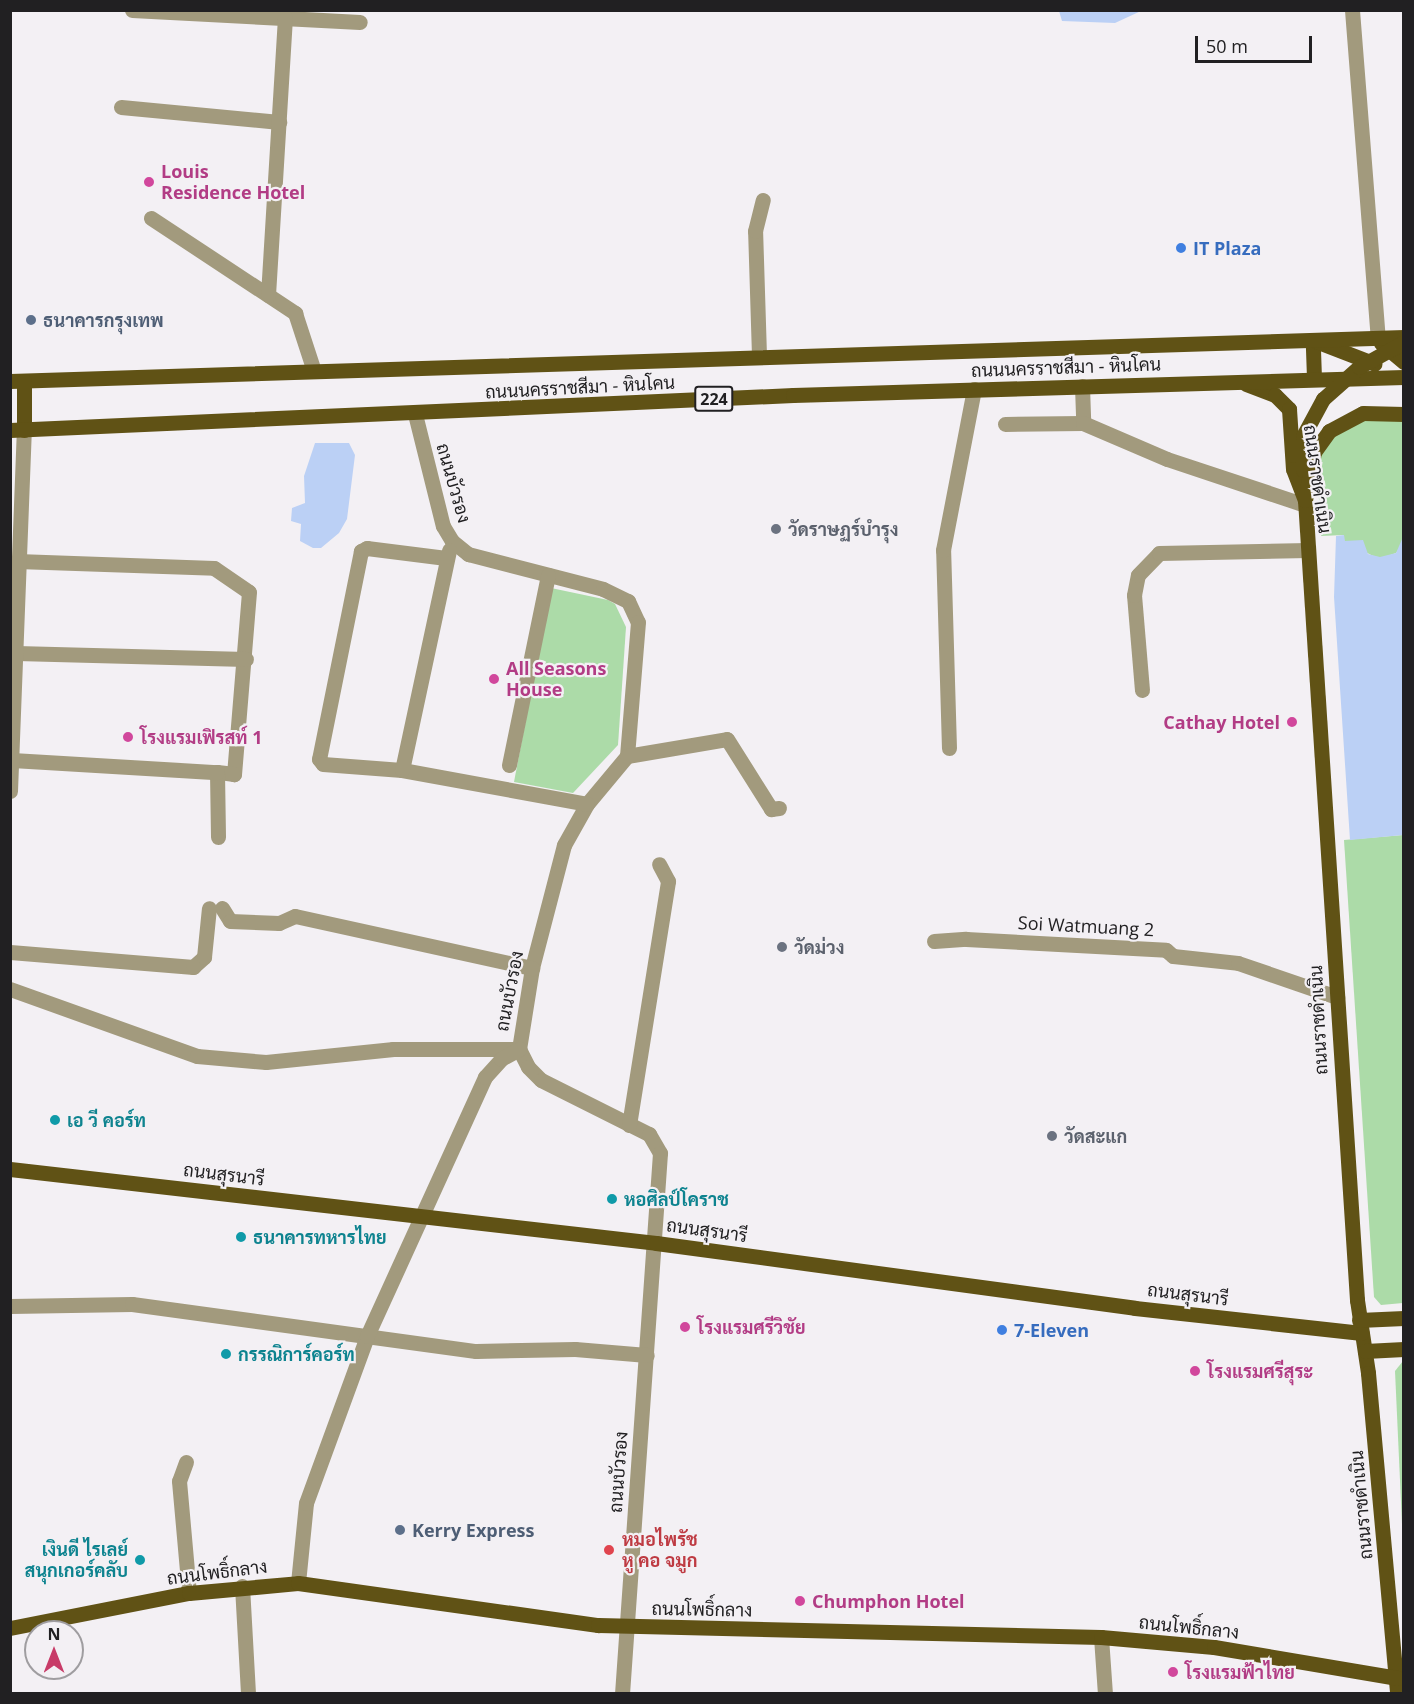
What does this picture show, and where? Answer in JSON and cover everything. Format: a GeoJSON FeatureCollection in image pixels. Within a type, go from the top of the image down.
{"type":"FeatureCollection","features":[{"type":"Feature","properties":{"kind":"main road","name":"ถนนนครราชสีมา - หินโคน"},"geometry":{"type":"LineString","coordinates":[[17,381],[759,355],[1313,340],[1382,344],[1404,337]]}},
{"type":"Feature","properties":{"kind":"main road"},"geometry":{"type":"LineString","coordinates":[[1314,378],[1313,340],[1369,360],[1401,378]]}},
{"type":"Feature","properties":{"kind":"main road"},"geometry":{"type":"LineString","coordinates":[[1305,502],[1303,436],[1314,411],[1346,377],[1369,360],[1382,344],[1404,342]]}},
{"type":"Feature","properties":{"kind":"main road"},"geometry":{"type":"LineString","coordinates":[[1382,344],[1404,362]]}},
{"type":"Feature","properties":{"kind":"main road","name":"ถนนนครราชสีมา - หินโคน"},"geometry":{"type":"LineString","coordinates":[[17,430],[974,389],[1346,377],[1401,378]]}},
{"type":"Feature","properties":{"kind":"main road"},"geometry":{"type":"LineString","coordinates":[[17,381],[17,430]]}},
{"type":"Feature","properties":{"kind":"main road","name":"ถนนราชดำเนิน"},"geometry":{"type":"LineString","coordinates":[[1233,381],[1261,388],[1289,409],[1293,469],[1305,502],[1360,1326],[1365,1351],[1397,1686]]}},
{"type":"Feature","properties":{"kind":"main road"},"geometry":{"type":"LineString","coordinates":[[1305,502],[1314,452],[1329,431],[1363,413],[1404,414]]}},
{"type":"Feature","properties":{"kind":"main road","name":"ถนนสุรนารี"},"geometry":{"type":"LineString","coordinates":[[10,1169],[656,1242],[1135,1308],[1360,1326],[1404,1318]]}},
{"type":"Feature","properties":{"kind":"main road"},"geometry":{"type":"LineString","coordinates":[[1365,1351],[1404,1349]]}},
{"type":"Feature","properties":{"kind":"main road","name":"ถนนโพธิ์กลาง"},"geometry":{"type":"LineString","coordinates":[[10,1628],[189,1593],[242,1586],[298,1583],[626,1627],[1101,1637],[1214,1647],[1397,1686]]}},
{"type":"Feature","properties":{"kind":"street"},"geometry":{"type":"LineString","coordinates":[[132,10],[360,22]]}},
{"type":"Feature","properties":{"kind":"street"},"geometry":{"type":"LineString","coordinates":[[1352,10],[1382,344]]}},
{"type":"Feature","properties":{"kind":"street"},"geometry":{"type":"LineString","coordinates":[[268,295],[285,18]]}},
{"type":"Feature","properties":{"kind":"street"},"geometry":{"type":"LineString","coordinates":[[121,107],[279,122]]}},
{"type":"Feature","properties":{"kind":"street"},"geometry":{"type":"LineString","coordinates":[[759,355],[755,231],[763,200]]}},
{"type":"Feature","properties":{"kind":"street"},"geometry":{"type":"LineString","coordinates":[[151,218],[295,314],[314,371]]}},
{"type":"Feature","properties":{"kind":"street"},"geometry":{"type":"LineString","coordinates":[[1082,386],[1083,423]]}},
{"type":"Feature","properties":{"kind":"street"},"geometry":{"type":"LineString","coordinates":[[949,748],[943,550],[974,389]]}},
{"type":"Feature","properties":{"kind":"street","name":"ถนนบัวรอง"},"geometry":{"type":"LineString","coordinates":[[415,414],[443,526],[452,541],[468,554],[603,589],[628,602],[636,613],[627,756],[587,804],[564,845],[532,968],[519,1049],[528,1067],[541,1080],[649,1134],[660,1153],[656,1242],[622,1694]]}},
{"type":"Feature","properties":{"kind":"street"},"geometry":{"type":"LineString","coordinates":[[1005,424],[1083,423],[1167,459],[1305,502]]}},
{"type":"Feature","properties":{"kind":"street"},"geometry":{"type":"LineString","coordinates":[[10,791],[16,653],[17,430]]}},
{"type":"Feature","properties":{"kind":"street"},"geometry":{"type":"LineString","coordinates":[[402,770],[446,558],[452,541]]}},
{"type":"Feature","properties":{"kind":"street"},"geometry":{"type":"LineString","coordinates":[[446,558],[367,548],[361,551],[319,751],[323,764],[402,770],[587,804]]}},
{"type":"Feature","properties":{"kind":"street"},"geometry":{"type":"LineString","coordinates":[[1142,690],[1134,595],[1138,575],[1159,553],[1308,549]]}},
{"type":"Feature","properties":{"kind":"street"},"geometry":{"type":"LineString","coordinates":[[12,760],[234,774],[246,659],[249,592],[214,568],[17,561]]}},
{"type":"Feature","properties":{"kind":"street"},"geometry":{"type":"LineString","coordinates":[[509,765],[548,575]]}},
{"type":"Feature","properties":{"kind":"street"},"geometry":{"type":"LineString","coordinates":[[16,653],[246,659]]}},
{"type":"Feature","properties":{"kind":"street"},"geometry":{"type":"LineString","coordinates":[[627,756],[727,739],[771,809],[779,808]]}},
{"type":"Feature","properties":{"kind":"street"},"geometry":{"type":"LineString","coordinates":[[217,772],[218,837]]}},
{"type":"Feature","properties":{"kind":"street"},"geometry":{"type":"LineString","coordinates":[[629,1125],[668,880],[659,864]]}},
{"type":"Feature","properties":{"kind":"street"},"geometry":{"type":"LineString","coordinates":[[10,952],[193,967],[204,957],[216,908],[230,921],[279,923],[295,916],[532,968]]}},
{"type":"Feature","properties":{"kind":"street","name":"Soi Watmuang 2"},"geometry":{"type":"LineString","coordinates":[[934,941],[978,940],[1167,950],[1173,956],[1238,963],[1337,997]]}},
{"type":"Feature","properties":{"kind":"street"},"geometry":{"type":"LineString","coordinates":[[10,989],[197,1056],[266,1062],[393,1049],[519,1049]]}},
{"type":"Feature","properties":{"kind":"street"},"geometry":{"type":"LineString","coordinates":[[298,1583],[306,1503],[367,1336],[485,1077],[501,1059],[519,1049]]}},
{"type":"Feature","properties":{"kind":"street"},"geometry":{"type":"LineString","coordinates":[[10,1306],[132,1304],[476,1351],[575,1350],[646,1355]]}},
{"type":"Feature","properties":{"kind":"street"},"geometry":{"type":"LineString","coordinates":[[186,1462],[179,1481],[189,1593]]}},
{"type":"Feature","properties":{"kind":"street"},"geometry":{"type":"LineString","coordinates":[[242,1586],[249,1694]]}},
{"type":"Feature","properties":{"kind":"street"},"geometry":{"type":"LineString","coordinates":[[1101,1637],[1105,1694]]}},
{"type":"Feature","properties":{"kind":"green space"},"geometry":{"type":"Polygon","coordinates":[[[1358,419],[1403,421],[1403,544],[1396,553],[1385,557],[1375,557],[1344,541],[1344,535],[1321,536],[1317,463],[1331,434],[1358,419]]]}},
{"type":"Feature","properties":{"kind":"green space"},"geometry":{"type":"Polygon","coordinates":[[[551,588],[608,600],[615,604],[626,627],[618,745],[573,793],[514,782],[551,588]]]}},
{"type":"Feature","properties":{"kind":"green space"},"geometry":{"type":"Polygon","coordinates":[[[1403,835],[1403,1303],[1381,1305],[1374,1297],[1344,840],[1403,835]]]}},
{"type":"Feature","properties":{"kind":"green space"},"geometry":{"type":"Polygon","coordinates":[[[1403,1361],[1403,1546],[1395,1371],[1403,1361]]]}},
{"type":"Feature","properties":{"kind":"water"},"geometry":{"type":"Polygon","coordinates":[[[1059,10],[1141,11],[1115,23],[1062,21],[1059,10]]]}},
{"type":"Feature","properties":{"kind":"water"},"geometry":{"type":"Polygon","coordinates":[[[315,443],[349,443],[355,455],[347,519],[339,533],[321,548],[313,548],[300,541],[301,524],[291,521],[292,508],[305,503],[304,476],[315,443]]]}},
{"type":"Feature","properties":{"kind":"water"},"geometry":{"type":"Polygon","coordinates":[[[1344,535],[1345,541],[1363,540],[1368,554],[1380,557],[1396,553],[1403,537],[1403,835],[1350,840],[1334,597],[1336,536],[1344,535]]]}},
{"type":"Feature","properties":{"kind":"place","name":"Louis Residence Hotel"},"geometry":{"type":"Point","coordinates":[149,182]}},
{"type":"Feature","properties":{"kind":"place","name":"IT Plaza"},"geometry":{"type":"Point","coordinates":[1181,248]}},
{"type":"Feature","properties":{"kind":"place","name":"ธนาคารกรุงเทพ"},"geometry":{"type":"Point","coordinates":[31,320]}},
{"type":"Feature","properties":{"kind":"place","name":"วัดราษฏร์บำรุง"},"geometry":{"type":"Point","coordinates":[776,529]}},
{"type":"Feature","properties":{"kind":"place","name":"All Seasons House"},"geometry":{"type":"Point","coordinates":[494,679]}},
{"type":"Feature","properties":{"kind":"place","name":"Cathay Hotel"},"geometry":{"type":"Point","coordinates":[1292,722]}},
{"type":"Feature","properties":{"kind":"place","name":"โรงแรมเฟิรสท์ 1"},"geometry":{"type":"Point","coordinates":[128,737]}},
{"type":"Feature","properties":{"kind":"place","name":"วัดม่วง"},"geometry":{"type":"Point","coordinates":[782,947]}},
{"type":"Feature","properties":{"kind":"place","name":"เอ วี คอร์ท"},"geometry":{"type":"Point","coordinates":[55,1120]}},
{"type":"Feature","properties":{"kind":"place","name":"วัดสะแก"},"geometry":{"type":"Point","coordinates":[1052,1136]}},
{"type":"Feature","properties":{"kind":"place","name":"หอศิลป์โคราช"},"geometry":{"type":"Point","coordinates":[612,1199]}},
{"type":"Feature","properties":{"kind":"place","name":"ธนาคารทหารไทย"},"geometry":{"type":"Point","coordinates":[241,1237]}},
{"type":"Feature","properties":{"kind":"place","name":"โรงแรมศรีวิชัย"},"geometry":{"type":"Point","coordinates":[685,1327]}},
{"type":"Feature","properties":{"kind":"place","name":"7-Eleven"},"geometry":{"type":"Point","coordinates":[1002,1330]}},
{"type":"Feature","properties":{"kind":"place","name":"กรรณิการ์คอร์ท"},"geometry":{"type":"Point","coordinates":[226,1354]}},
{"type":"Feature","properties":{"kind":"place","name":"โรงแรมศรีสุระ"},"geometry":{"type":"Point","coordinates":[1195,1371]}},
{"type":"Feature","properties":{"kind":"place","name":"Kerry Express"},"geometry":{"type":"Point","coordinates":[400,1530]}},
{"type":"Feature","properties":{"kind":"place","name":"หมอไพรัช หู คอ จมูก"},"geometry":{"type":"Point","coordinates":[609,1550]}},
{"type":"Feature","properties":{"kind":"place","name":"เงินดี ไรเลย์ สนุกเกอร์คลับ"},"geometry":{"type":"Point","coordinates":[140,1560]}},
{"type":"Feature","properties":{"kind":"place","name":"Chumphon Hotel"},"geometry":{"type":"Point","coordinates":[800,1601]}},
{"type":"Feature","properties":{"kind":"place","name":"โรงแรมฟ้าไทย"},"geometry":{"type":"Point","coordinates":[1173,1672]}}]}
